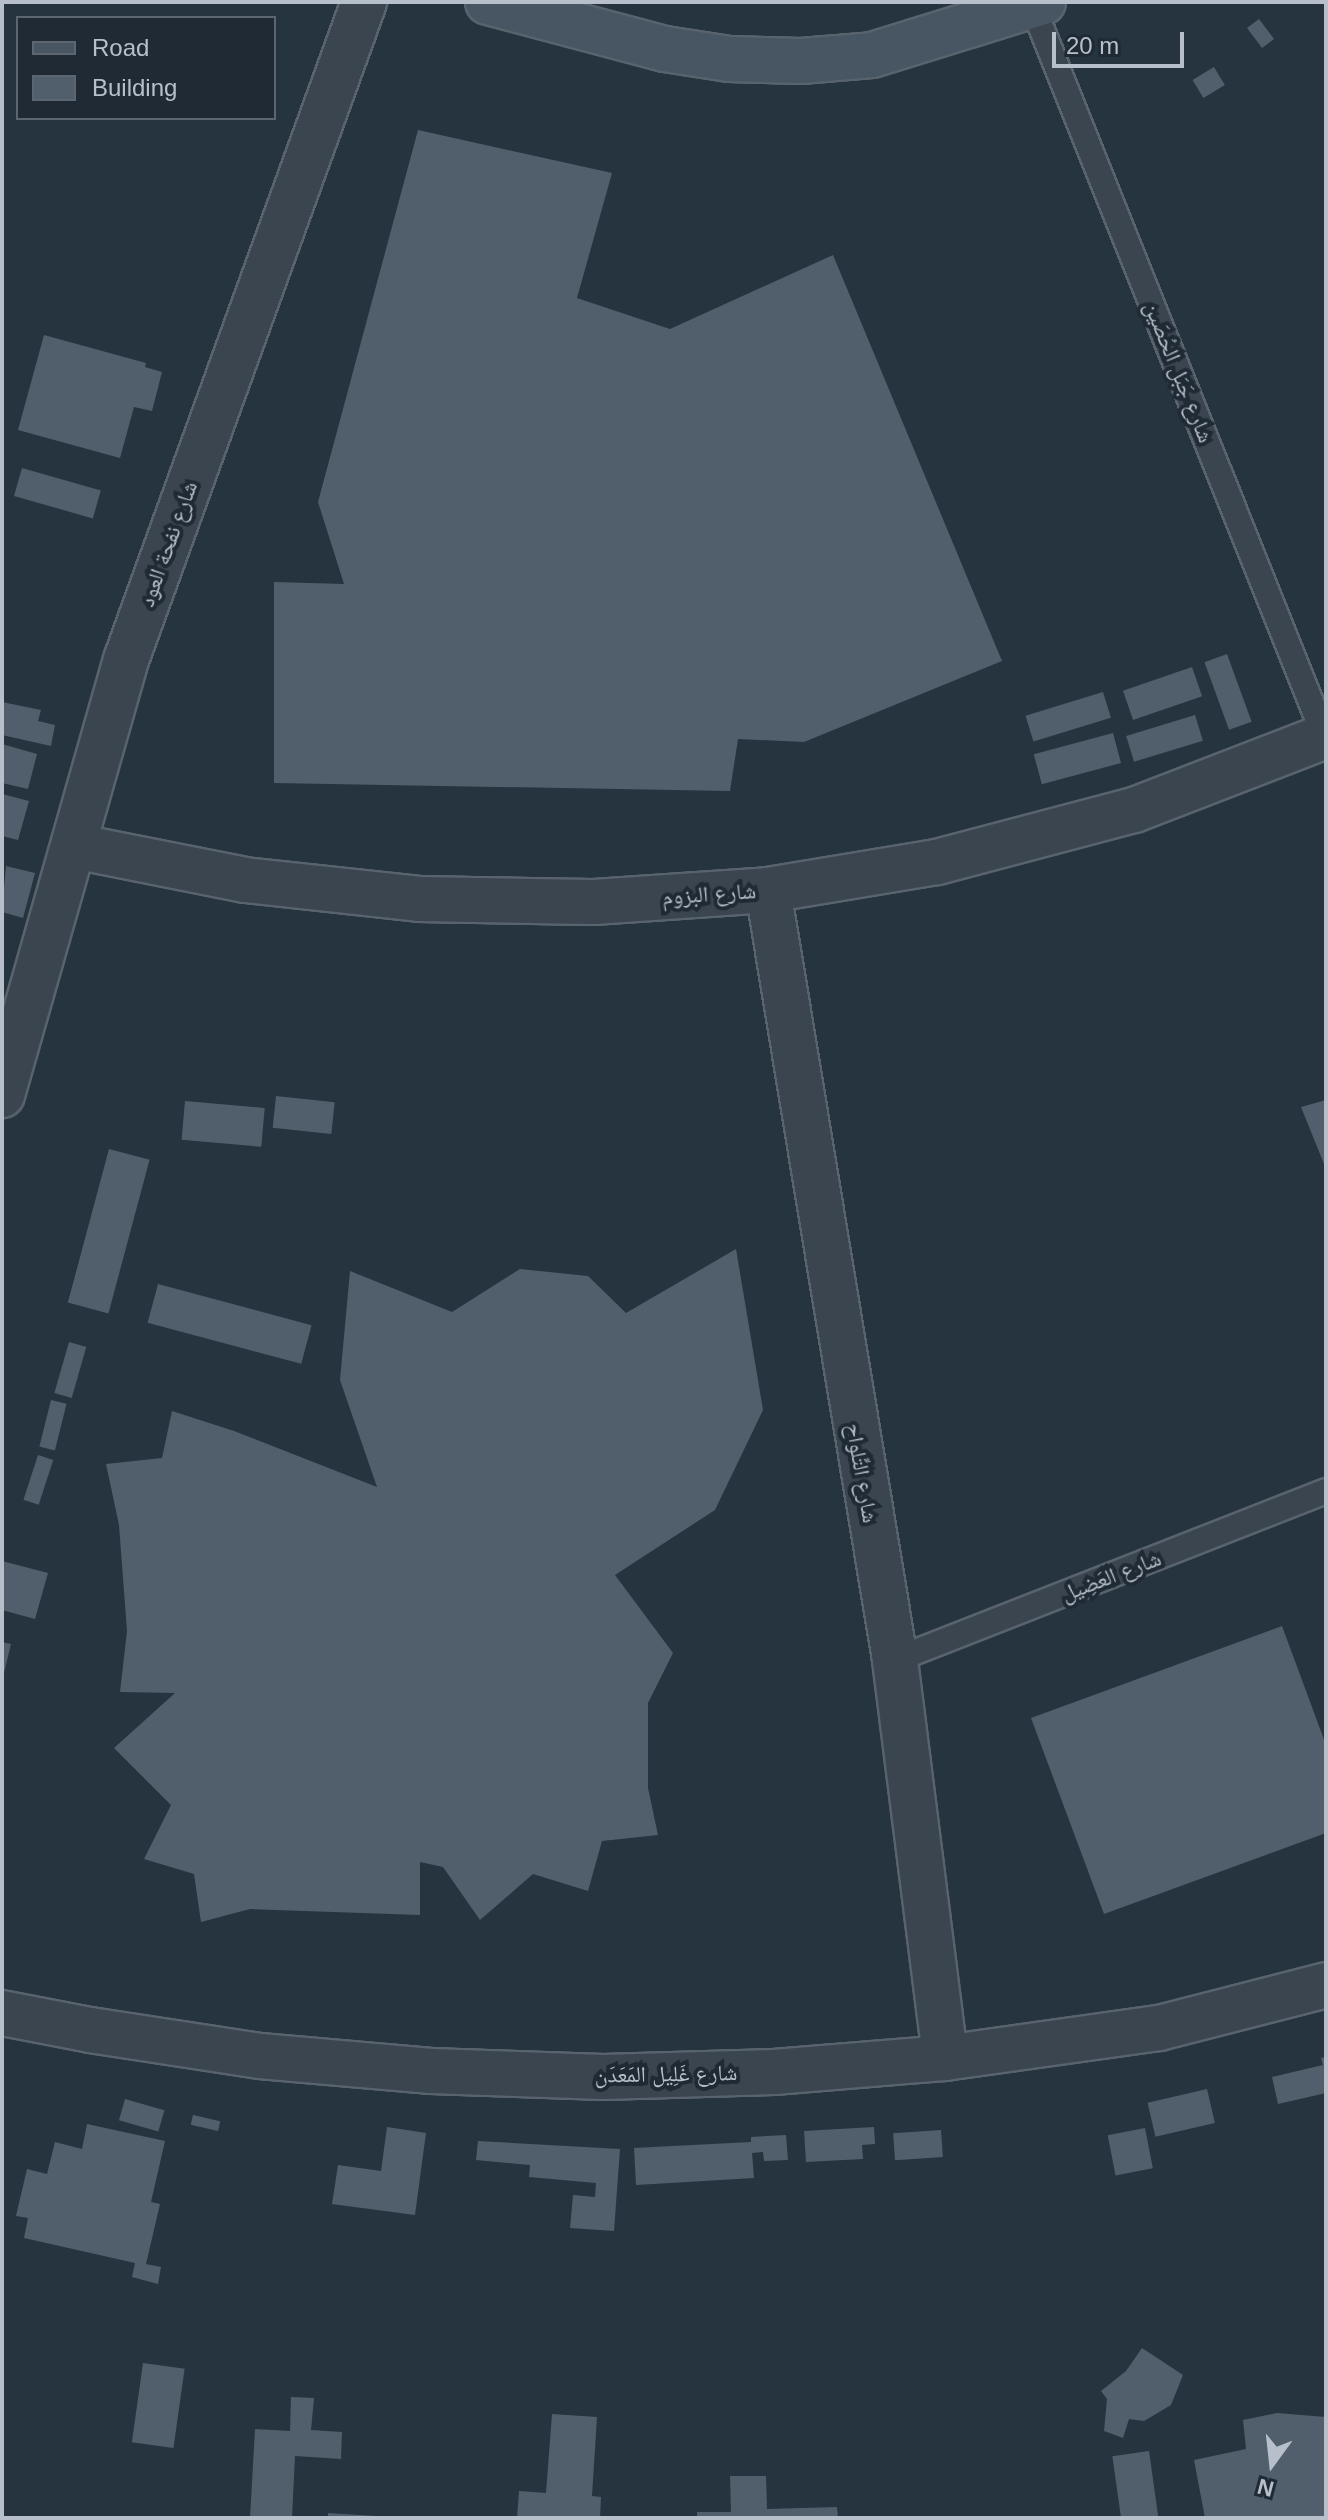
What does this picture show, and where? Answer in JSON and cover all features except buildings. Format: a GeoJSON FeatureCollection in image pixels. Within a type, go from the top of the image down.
{"type":"FeatureCollection","features":[{"type":"Feature","properties":{"kind":"street","name":"شارع نفحة العود"},"geometry":{"type":"LineString","coordinates":[[2,1095],[126,660],[364,2]]}},
{"type":"Feature","properties":{"kind":"street"},"geometry":{"type":"LineString","coordinates":[[488,2],[665,49],[729,59],[801,61],[872,55],[1038,4]]}},
{"type":"Feature","properties":{"kind":"street","name":"شارع البزوم"},"geometry":{"type":"LineString","coordinates":[[74,846],[245,880],[419,899],[594,902],[768,890],[937,862],[1134,810],[1326,737]]}},
{"type":"Feature","properties":{"kind":"street","name":"شارع التِّلواح"},"geometry":{"type":"LineString","coordinates":[[768,890],[895,1660],[945,2058]]}},
{"type":"Feature","properties":{"kind":"street","name":"شارع غَلِيل المَعَدَن"},"geometry":{"type":"LineString","coordinates":[[2,2013],[260,2056],[431,2071],[603,2077],[774,2072],[945,2058],[1159,2028],[1326,1985]]}},
{"type":"Feature","properties":{"kind":"lane","name":"شارع جَبَل الحُصَين"},"geometry":{"type":"LineString","coordinates":[[1038,4],[1326,737]]}},
{"type":"Feature","properties":{"kind":"lane","name":"شارع العَضِيل"},"geometry":{"type":"LineString","coordinates":[[895,1660],[1326,1491]]}}]}
